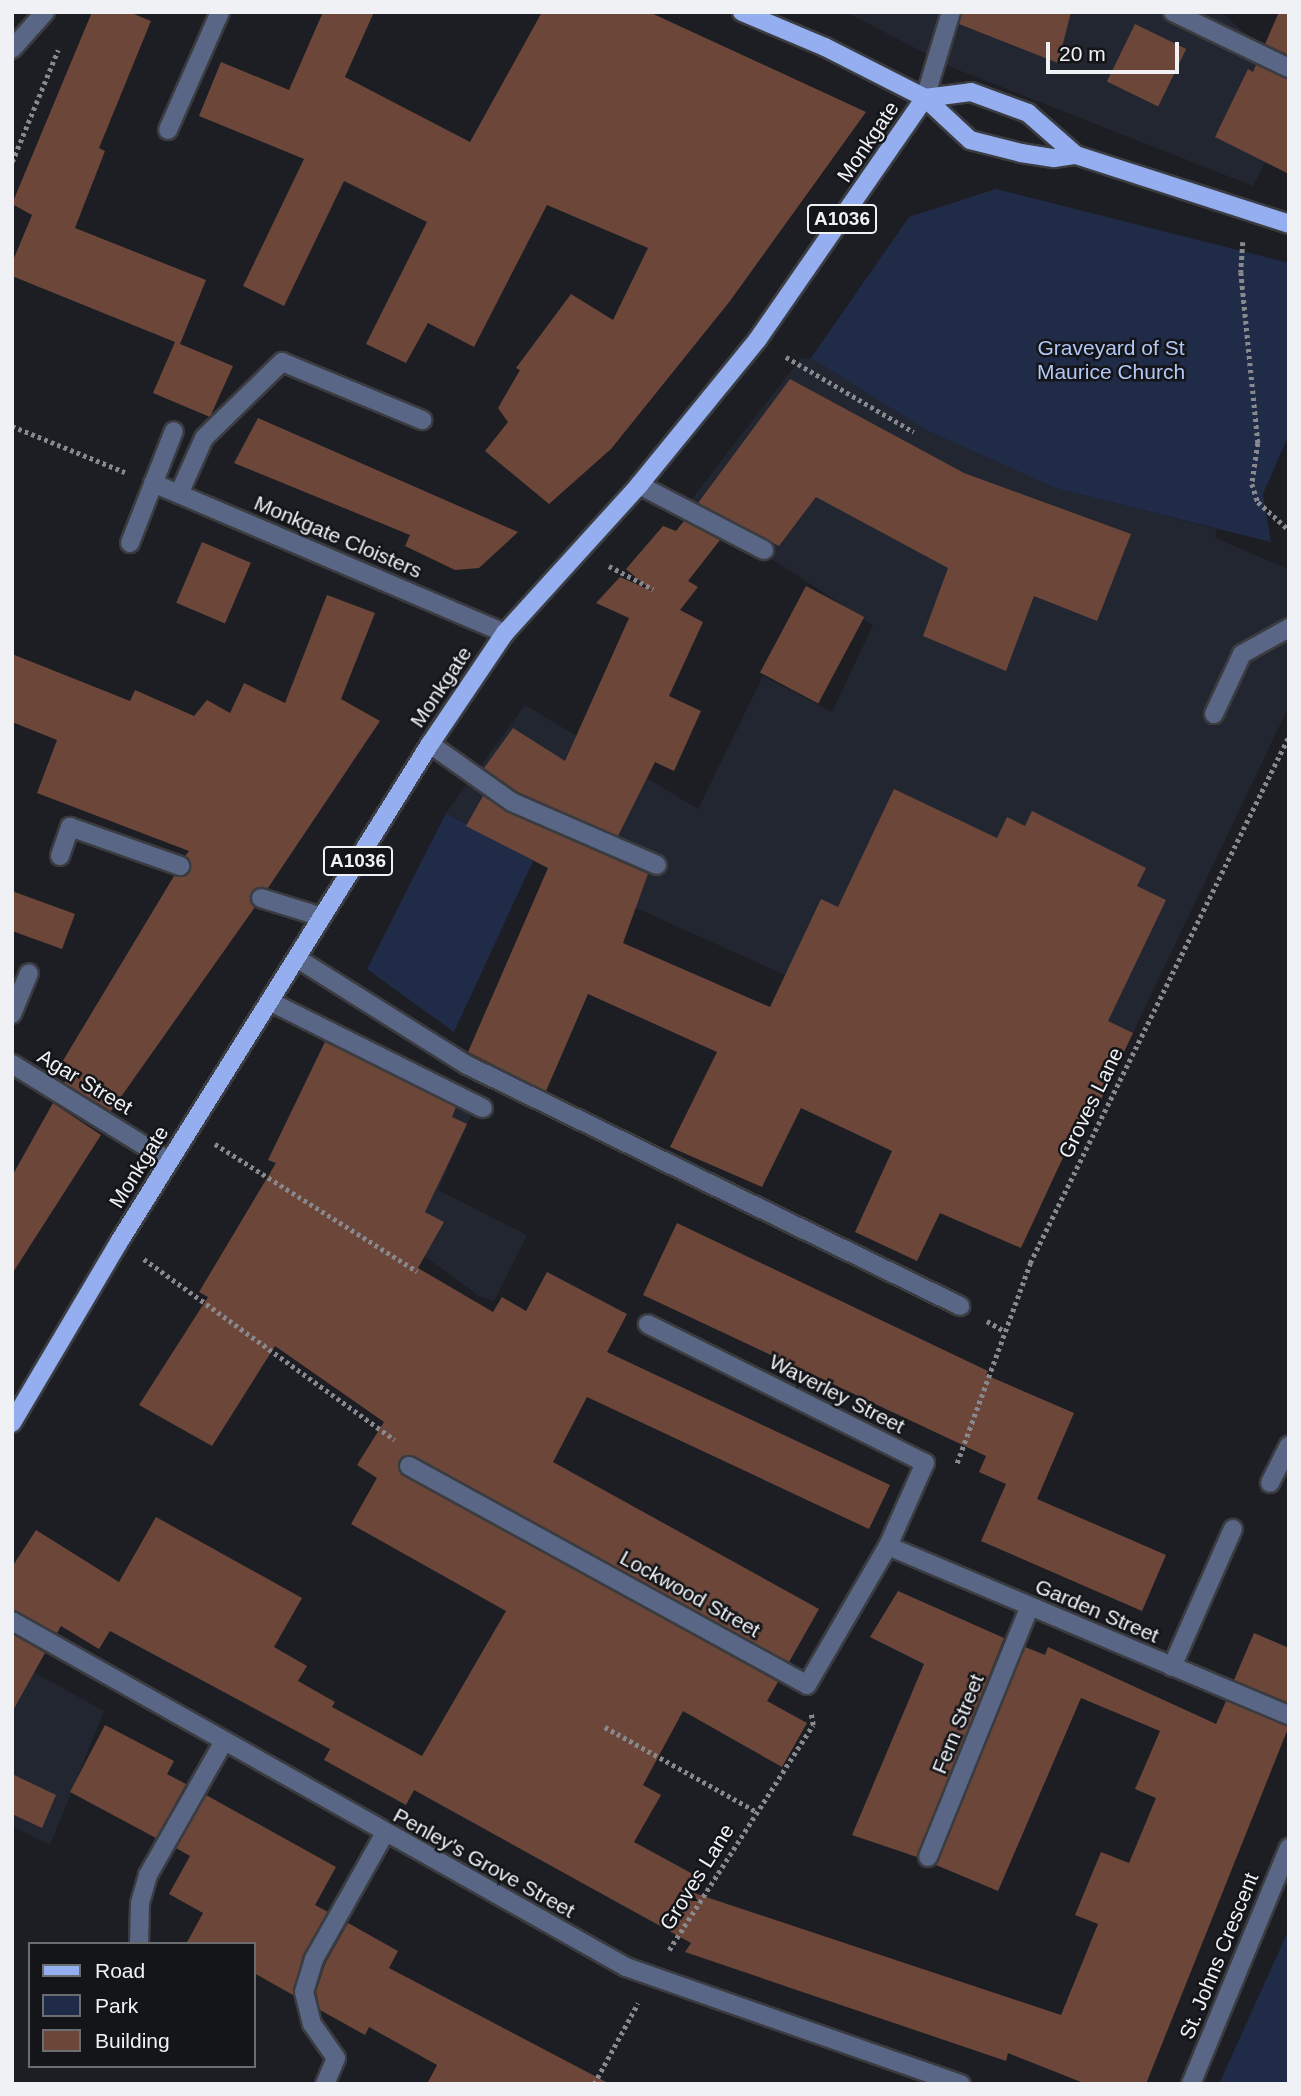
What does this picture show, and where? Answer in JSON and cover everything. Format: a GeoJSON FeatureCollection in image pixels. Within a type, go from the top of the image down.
{"type":"FeatureCollection","features":[{"type":"Feature","properties":{"kind":"main road"},"geometry":{"type":"LineString","coordinates":[[742,12],[825,47],[925,98],[970,139],[1021,153],[1054,158],[1076,155]]}},
{"type":"Feature","properties":{"kind":"main road"},"geometry":{"type":"LineString","coordinates":[[925,98],[971,92],[1028,113],[1076,155],[1289,224]]}},
{"type":"Feature","properties":{"kind":"main road","name":"Monkgate"},"geometry":{"type":"LineString","coordinates":[[12,1423],[169,1161],[298,959],[430,744],[505,633],[577,550],[639,485],[758,339],[925,98]]}},
{"type":"Feature","properties":{"kind":"street"},"geometry":{"type":"LineString","coordinates":[[12,49],[45,12]]}},
{"type":"Feature","properties":{"kind":"street","name":"Monkgate"},"geometry":{"type":"LineString","coordinates":[[925,98],[951,12]]}},
{"type":"Feature","properties":{"kind":"street"},"geometry":{"type":"LineString","coordinates":[[1173,12],[1289,68]]}},
{"type":"Feature","properties":{"kind":"street"},"geometry":{"type":"LineString","coordinates":[[168,130],[217,13]]}},
{"type":"Feature","properties":{"kind":"street"},"geometry":{"type":"LineString","coordinates":[[179,494],[204,438],[282,362],[422,420]]}},
{"type":"Feature","properties":{"kind":"street"},"geometry":{"type":"LineString","coordinates":[[130,543],[174,431]]}},
{"type":"Feature","properties":{"kind":"street","name":"Monkgate Cloisters"},"geometry":{"type":"LineString","coordinates":[[153,483],[505,633]]}},
{"type":"Feature","properties":{"kind":"street"},"geometry":{"type":"LineString","coordinates":[[639,485],[764,550]]}},
{"type":"Feature","properties":{"kind":"street"},"geometry":{"type":"LineString","coordinates":[[1214,714],[1242,654],[1289,628]]}},
{"type":"Feature","properties":{"kind":"street"},"geometry":{"type":"LineString","coordinates":[[430,744],[512,802],[657,865]]}},
{"type":"Feature","properties":{"kind":"street"},"geometry":{"type":"LineString","coordinates":[[60,856],[71,827],[180,866]]}},
{"type":"Feature","properties":{"kind":"street"},"geometry":{"type":"LineString","coordinates":[[261,898],[322,917]]}},
{"type":"Feature","properties":{"kind":"street"},"geometry":{"type":"LineString","coordinates":[[298,959],[467,1065],[960,1306]]}},
{"type":"Feature","properties":{"kind":"street"},"geometry":{"type":"LineString","coordinates":[[12,1014],[29,973]]}},
{"type":"Feature","properties":{"kind":"street"},"geometry":{"type":"LineString","coordinates":[[271,1002],[483,1108]]}},
{"type":"Feature","properties":{"kind":"street","name":"Agar Street"},"geometry":{"type":"LineString","coordinates":[[12,1064],[169,1161]]}},
{"type":"Feature","properties":{"kind":"street","name":"Waverley Street"},"geometry":{"type":"LineString","coordinates":[[649,1324],[925,1463]]}},
{"type":"Feature","properties":{"kind":"street"},"geometry":{"type":"LineString","coordinates":[[1270,1483],[1289,1445]]}},
{"type":"Feature","properties":{"kind":"street"},"geometry":{"type":"LineString","coordinates":[[807,1685],[888,1546],[925,1463]]}},
{"type":"Feature","properties":{"kind":"street","name":"Lockwood Street"},"geometry":{"type":"LineString","coordinates":[[409,1466],[807,1685]]}},
{"type":"Feature","properties":{"kind":"street"},"geometry":{"type":"LineString","coordinates":[[1172,1667],[1233,1529]]}},
{"type":"Feature","properties":{"kind":"street","name":"Garden Street"},"geometry":{"type":"LineString","coordinates":[[888,1546],[1289,1715]]}},
{"type":"Feature","properties":{"kind":"street","name":"Fern Street"},"geometry":{"type":"LineString","coordinates":[[928,1857],[1030,1608]]}},
{"type":"Feature","properties":{"kind":"street","name":"Penley's Grove Street"},"geometry":{"type":"LineString","coordinates":[[12,1621],[223,1743],[651,1979],[961,2084]]}},
{"type":"Feature","properties":{"kind":"street"},"geometry":{"type":"LineString","coordinates":[[139,1942],[140,1903],[148,1875],[223,1743]]}},
{"type":"Feature","properties":{"kind":"street"},"geometry":{"type":"LineString","coordinates":[[325,2084],[336,2058],[312,2024],[304,1992],[314,1959],[385,1833]]}},
{"type":"Feature","properties":{"kind":"street","name":"St. Johns Crescent"},"geometry":{"type":"LineString","coordinates":[[1191,2084],[1289,1847]]}},
{"type":"Feature","properties":{"kind":"path"},"geometry":{"type":"LineString","coordinates":[[12,162],[63,37]]}},
{"type":"Feature","properties":{"kind":"path"},"geometry":{"type":"LineString","coordinates":[[1245,210],[1241,272],[1258,443],[1252,484],[1258,502],[1289,530]]}},
{"type":"Feature","properties":{"kind":"path"},"geometry":{"type":"LineString","coordinates":[[758,339],[914,432]]}},
{"type":"Feature","properties":{"kind":"path"},"geometry":{"type":"LineString","coordinates":[[12,426],[153,483]]}},
{"type":"Feature","properties":{"kind":"path"},"geometry":{"type":"LineString","coordinates":[[577,550],[653,589]]}},
{"type":"Feature","properties":{"kind":"path","name":"Groves Lane"},"geometry":{"type":"LineString","coordinates":[[925,1463],[957,1464],[1030,1263],[1289,736]]}},
{"type":"Feature","properties":{"kind":"path"},"geometry":{"type":"LineString","coordinates":[[191,1128],[417,1271]]}},
{"type":"Feature","properties":{"kind":"path"},"geometry":{"type":"LineString","coordinates":[[119,1242],[394,1437],[409,1466]]}},
{"type":"Feature","properties":{"kind":"path","name":"Groves Lane"},"geometry":{"type":"LineString","coordinates":[[594,2084],[651,1979],[813,1725],[807,1685]]}},
{"type":"Feature","properties":{"kind":"path"},"geometry":{"type":"LineString","coordinates":[[605,1727],[757,1811]]}},
{"type":"Feature","properties":{"kind":"shaded area"},"geometry":{"type":"Polygon","coordinates":[[[846,12],[1221,12],[1289,72],[1289,116],[1253,186],[953,68],[846,12]]]}},
{"type":"Feature","properties":{"kind":"shaded area"},"geometry":{"type":"Polygon","coordinates":[[[811,358],[926,430],[1055,488],[1217,529],[1215,538],[1289,569],[1289,706],[1094,1114],[547,868],[446,813],[525,705],[698,809],[763,676],[832,712],[873,625],[688,504],[800,359],[811,358]]]}},
{"type":"Feature","properties":{"kind":"shaded area"},"geometry":{"type":"Polygon","coordinates":[[[325,1040],[473,1111],[438,1190],[527,1235],[494,1301],[479,1296],[380,1224],[268,1160],[325,1040]]]}},
{"type":"Feature","properties":{"kind":"shaded area"},"geometry":{"type":"Polygon","coordinates":[[[12,1660],[104,1711],[50,1845],[12,1826],[12,1660]]]}},
{"type":"Feature","properties":{"kind":"green space","name":"Graveyard of St Maurice Church"},"geometry":{"type":"Polygon","coordinates":[[[996,189],[1289,263],[1289,434],[1263,494],[1271,542],[1055,488],[926,430],[811,358],[909,217],[996,189]]]}},
{"type":"Feature","properties":{"kind":"green space"},"geometry":{"type":"Polygon","coordinates":[[[446,813],[533,861],[454,1032],[367,969],[446,813]]]}},
{"type":"Feature","properties":{"kind":"green space"},"geometry":{"type":"Polygon","coordinates":[[[1289,1929],[1289,2084],[1219,2084],[1289,1929]]]}},
{"type":"Feature","properties":{"kind":"building"},"geometry":{"type":"Polygon","coordinates":[[[92,12],[129,12],[151,21],[99,148],[105,151],[75,228],[206,280],[180,344],[233,366],[210,417],[153,393],[175,342],[12,276],[12,263],[32,215],[12,204],[92,12]]]}},
{"type":"Feature","properties":{"kind":"building"},"geometry":{"type":"Polygon","coordinates":[[[323,12],[374,12],[345,77],[470,142],[542,12],[649,12],[866,112],[730,301],[611,449],[549,504],[485,451],[508,422],[498,408],[520,370],[516,368],[571,294],[613,320],[648,248],[547,205],[474,347],[428,323],[406,363],[366,344],[427,222],[344,181],[284,306],[243,286],[304,159],[199,116],[221,62],[289,90],[323,12]]]}},
{"type":"Feature","properties":{"kind":"building"},"geometry":{"type":"Polygon","coordinates":[[[962,12],[1071,12],[1058,63],[959,24],[962,12]]]}},
{"type":"Feature","properties":{"kind":"building"},"geometry":{"type":"Polygon","coordinates":[[[1279,12],[1289,12],[1289,55],[1265,44],[1279,12]]]}},
{"type":"Feature","properties":{"kind":"building"},"geometry":{"type":"Polygon","coordinates":[[[1135,24],[1186,49],[1158,107],[1107,82],[1135,24]]]}},
{"type":"Feature","properties":{"kind":"building"},"geometry":{"type":"Polygon","coordinates":[[[1256,65],[1289,79],[1289,174],[1215,137],[1248,69],[1253,72],[1256,65]]]}},
{"type":"Feature","properties":{"kind":"building"},"geometry":{"type":"Polygon","coordinates":[[[790,379],[964,473],[1131,534],[1097,621],[1034,596],[1006,671],[923,636],[948,568],[816,497],[779,546],[698,503],[790,379]]]}},
{"type":"Feature","properties":{"kind":"building"},"geometry":{"type":"Polygon","coordinates":[[[258,418],[518,532],[479,568],[455,570],[405,546],[410,535],[234,463],[258,418]]]}},
{"type":"Feature","properties":{"kind":"building"},"geometry":{"type":"Polygon","coordinates":[[[684,521],[720,540],[688,581],[698,587],[680,610],[703,622],[669,696],[701,711],[674,771],[655,762],[618,836],[518,792],[484,768],[513,728],[565,761],[629,618],[596,603],[620,577],[652,591],[626,569],[663,526],[676,531],[684,521]]]}},
{"type":"Feature","properties":{"kind":"building"},"geometry":{"type":"Polygon","coordinates":[[[202,542],[251,563],[225,623],[176,603],[202,542]]]}},
{"type":"Feature","properties":{"kind":"building"},"geometry":{"type":"Polygon","coordinates":[[[806,586],[864,617],[818,704],[760,673],[806,586]]]}},
{"type":"Feature","properties":{"kind":"building"},"geometry":{"type":"Polygon","coordinates":[[[327,595],[375,613],[341,699],[380,721],[268,888],[253,890],[250,900],[255,907],[111,1111],[64,1083],[68,1076],[58,1069],[174,876],[183,877],[190,870],[185,856],[189,851],[37,793],[57,740],[12,722],[12,654],[130,701],[135,690],[194,716],[207,700],[230,713],[244,683],[285,703],[327,595]]]}},
{"type":"Feature","properties":{"kind":"building"},"geometry":{"type":"Polygon","coordinates":[[[894,789],[997,838],[1007,817],[1025,826],[1032,811],[1146,868],[1137,886],[1166,900],[1108,1021],[1133,1033],[1094,1114],[1085,1110],[1021,1248],[940,1213],[917,1261],[855,1232],[892,1151],[801,1108],[762,1187],[670,1147],[717,1052],[588,994],[546,1091],[468,1052],[548,868],[466,826],[483,796],[507,812],[648,874],[623,943],[770,1007],[821,899],[838,907],[894,789]]]}},
{"type":"Feature","properties":{"kind":"building"},"geometry":{"type":"Polygon","coordinates":[[[12,891],[75,914],[62,949],[12,931],[12,891]]]}},
{"type":"Feature","properties":{"kind":"building"},"geometry":{"type":"Polygon","coordinates":[[[325,1042],[456,1107],[452,1117],[467,1124],[425,1212],[444,1222],[418,1268],[493,1312],[502,1297],[526,1311],[547,1272],[627,1314],[607,1352],[890,1485],[869,1529],[587,1397],[553,1462],[819,1609],[789,1662],[414,1456],[399,1461],[404,1476],[778,1682],[767,1701],[807,1723],[782,1767],[683,1711],[643,1785],[661,1795],[634,1842],[702,1879],[694,1893],[1061,2015],[1098,1924],[1075,1915],[1101,1852],[1129,1863],[1156,1798],[1135,1789],[1160,1731],[1081,1698],[998,1891],[936,1865],[1025,1647],[1045,1655],[1048,1647],[1216,1724],[1226,1701],[1289,1726],[1146,2084],[1086,2084],[1008,2053],[1006,2061],[685,1952],[691,1943],[414,1790],[406,1805],[324,1760],[330,1749],[110,1631],[99,1649],[61,1626],[57,1633],[12,1610],[12,1567],[36,1530],[119,1582],[156,1517],[302,1598],[274,1647],[307,1666],[298,1681],[335,1702],[332,1707],[422,1756],[506,1611],[351,1524],[377,1478],[357,1465],[384,1422],[275,1346],[212,1446],[139,1405],[208,1297],[199,1292],[276,1163],[268,1160],[325,1042]]]}},
{"type":"Feature","properties":{"kind":"building"},"geometry":{"type":"Polygon","coordinates":[[[53,1103],[101,1135],[12,1274],[12,1176],[53,1103]]]}},
{"type":"Feature","properties":{"kind":"building"},"geometry":{"type":"Polygon","coordinates":[[[677,1223],[988,1371],[986,1375],[1074,1413],[1037,1499],[1166,1555],[1142,1611],[981,1541],[1006,1484],[979,1472],[986,1456],[643,1295],[677,1223]]]}},
{"type":"Feature","properties":{"kind":"building"},"geometry":{"type":"Polygon","coordinates":[[[898,1591],[1004,1638],[917,1857],[852,1835],[924,1664],[870,1637],[898,1591]]]}},
{"type":"Feature","properties":{"kind":"building"},"geometry":{"type":"Polygon","coordinates":[[[1254,1633],[1289,1648],[1289,1703],[1234,1680],[1254,1633]]]}},
{"type":"Feature","properties":{"kind":"building"},"geometry":{"type":"Polygon","coordinates":[[[12,1634],[45,1653],[12,1712],[12,1634]]]}},
{"type":"Feature","properties":{"kind":"building"},"geometry":{"type":"Polygon","coordinates":[[[105,1725],[174,1761],[167,1774],[186,1784],[156,1838],[70,1792],[105,1725]]]}},
{"type":"Feature","properties":{"kind":"building"},"geometry":{"type":"Polygon","coordinates":[[[12,1774],[56,1795],[42,1828],[12,1814],[12,1774]]]}},
{"type":"Feature","properties":{"kind":"building"},"geometry":{"type":"Polygon","coordinates":[[[206,1795],[336,1867],[315,1905],[328,1912],[303,1955],[293,1995],[256,1974],[256,1942],[187,1942],[203,1913],[169,1894],[190,1856],[176,1848],[206,1795]]]}},
{"type":"Feature","properties":{"kind":"building"},"geometry":{"type":"Polygon","coordinates":[[[348,1923],[398,1951],[389,1968],[610,2084],[427,2084],[437,2065],[369,2027],[365,2035],[320,2010],[316,1992],[325,1964],[348,1923]]]}}]}
